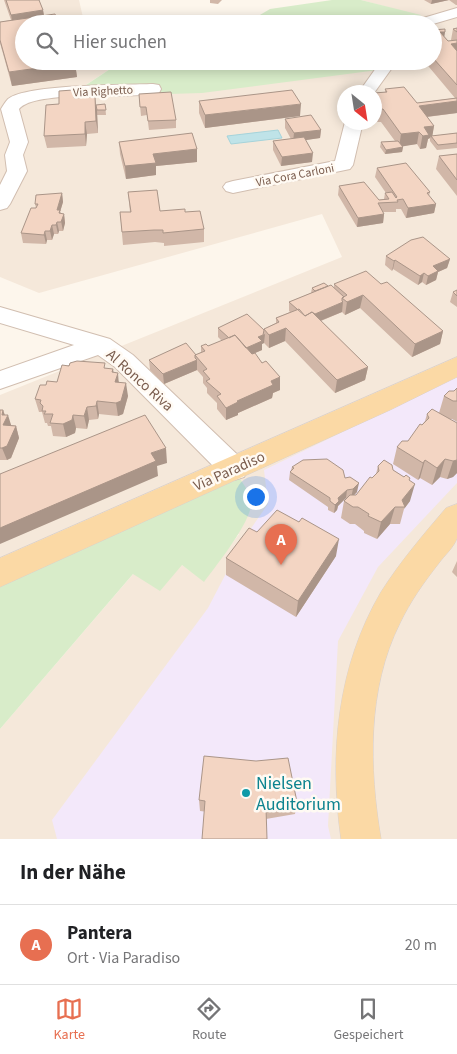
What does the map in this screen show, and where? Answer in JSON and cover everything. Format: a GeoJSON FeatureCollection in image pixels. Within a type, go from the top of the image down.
{"type":"FeatureCollection","features":[{"type":"Feature","properties":{"kind":"main road","name":"Via Paradiso"},"geometry":{"type":"LineString","coordinates":[[0,573],[234,469],[457,366]]}},
{"type":"Feature","properties":{"kind":"main road"},"geometry":{"type":"LineString","coordinates":[[361,839],[356,817],[354,774],[356,726],[373,646],[386,616],[404,584],[425,555],[457,517]]}},
{"type":"Feature","properties":{"kind":"street"},"geometry":{"type":"LineString","coordinates":[[442,17],[457,12]]}},
{"type":"Feature","properties":{"kind":"street"},"geometry":{"type":"LineString","coordinates":[[372,85],[383,70]]}},
{"type":"Feature","properties":{"kind":"street","name":"Via Righetto"},"geometry":{"type":"LineString","coordinates":[[0,204],[17,171],[14,155],[19,142],[10,110],[14,103],[27,97],[51,94],[153,89]]}},
{"type":"Feature","properties":{"kind":"street","name":"Via Cora Carloni"},"geometry":{"type":"LineString","coordinates":[[233,187],[343,165],[352,130]]}},
{"type":"Feature","properties":{"kind":"street"},"geometry":{"type":"LineString","coordinates":[[0,315],[100,344]]}},
{"type":"Feature","properties":{"kind":"street","name":"Al Ronco Riva"},"geometry":{"type":"LineString","coordinates":[[0,380],[100,344],[124,361],[234,469]]}},
{"type":"Feature","properties":{"kind":"shaded area"},"geometry":{"type":"Polygon","coordinates":[[[0,0],[79,0],[82,15],[15,15],[15,70],[108,70],[69,96],[304,70],[442,70],[442,15],[417,15],[361,0],[457,0],[457,839],[0,839],[0,729],[134,573],[182,565],[204,581],[239,534],[0,573],[0,395],[342,257],[322,214],[39,293],[0,277],[0,0]]]}},
{"type":"Feature","properties":{"kind":"shaded area"},"geometry":{"type":"Polygon","coordinates":[[[457,377],[457,483],[378,567],[338,641],[328,826],[331,839],[57,839],[52,820],[208,608],[245,537],[268,504],[264,470],[457,377]]]}},
{"type":"Feature","properties":{"kind":"green space"},"geometry":{"type":"Polygon","coordinates":[[[332,0],[361,0],[421,15],[260,15],[270,9],[332,0]]]}},
{"type":"Feature","properties":{"kind":"green space"},"geometry":{"type":"Polygon","coordinates":[[[108,70],[378,70],[202,93],[68,97],[108,70]]]}},
{"type":"Feature","properties":{"kind":"green space"},"geometry":{"type":"Polygon","coordinates":[[[234,469],[250,496],[251,508],[241,530],[204,582],[182,565],[160,591],[133,574],[0,729],[0,573],[234,469]]]}},
{"type":"Feature","properties":{"kind":"water"},"geometry":{"type":"Polygon","coordinates":[[[278,130],[282,138],[231,144],[227,136],[278,130]]]}},
{"type":"Feature","properties":{"kind":"building"},"geometry":{"type":"Polygon","coordinates":[[[6,0],[39,0],[43,10],[11,15],[6,0]]]}},
{"type":"Feature","properties":{"kind":"building"},"geometry":{"type":"Polygon","coordinates":[[[15,20],[15,70],[24,70],[9,72],[0,40],[0,22],[15,20]]]}},
{"type":"Feature","properties":{"kind":"building"},"geometry":{"type":"Polygon","coordinates":[[[442,34],[448,41],[457,40],[457,43],[451,44],[457,51],[457,85],[442,68],[442,34]]]}},
{"type":"Feature","properties":{"kind":"building"},"geometry":{"type":"Polygon","coordinates":[[[404,87],[417,103],[457,98],[457,101],[419,106],[434,126],[424,127],[429,135],[423,136],[419,132],[401,134],[382,109],[382,92],[387,92],[385,89],[404,87]]]}},
{"type":"Feature","properties":{"kind":"building"},"geometry":{"type":"Polygon","coordinates":[[[73,90],[74,98],[95,97],[96,121],[85,122],[85,134],[44,136],[46,105],[59,104],[59,91],[73,90]]]}},
{"type":"Feature","properties":{"kind":"building"},"geometry":{"type":"Polygon","coordinates":[[[292,90],[301,104],[205,115],[199,101],[292,90]]]}},
{"type":"Feature","properties":{"kind":"building"},"geometry":{"type":"Polygon","coordinates":[[[171,92],[176,120],[148,121],[146,107],[140,107],[139,94],[171,92]]]}},
{"type":"Feature","properties":{"kind":"building"},"geometry":{"type":"Polygon","coordinates":[[[105,104],[106,110],[97,110],[96,105],[105,104]]]}},
{"type":"Feature","properties":{"kind":"building"},"geometry":{"type":"Polygon","coordinates":[[[311,115],[321,130],[294,133],[285,119],[311,115]]]}},
{"type":"Feature","properties":{"kind":"building"},"geometry":{"type":"Polygon","coordinates":[[[192,133],[197,149],[153,154],[156,163],[125,166],[119,142],[192,133]]]}},
{"type":"Feature","properties":{"kind":"building"},"geometry":{"type":"Polygon","coordinates":[[[457,133],[457,143],[438,145],[431,136],[457,133]]]}},
{"type":"Feature","properties":{"kind":"building"},"geometry":{"type":"Polygon","coordinates":[[[304,137],[313,153],[282,157],[273,141],[304,137]]]}},
{"type":"Feature","properties":{"kind":"building"},"geometry":{"type":"Polygon","coordinates":[[[398,141],[403,147],[386,150],[381,142],[398,141]]]}},
{"type":"Feature","properties":{"kind":"building"},"geometry":{"type":"Polygon","coordinates":[[[457,154],[457,180],[439,156],[457,154]]]}},
{"type":"Feature","properties":{"kind":"building"},"geometry":{"type":"Polygon","coordinates":[[[406,163],[430,192],[427,193],[436,204],[408,208],[403,199],[397,200],[398,202],[378,203],[384,214],[358,218],[339,186],[364,182],[379,200],[389,199],[385,193],[392,192],[396,198],[377,168],[406,163]]]}},
{"type":"Feature","properties":{"kind":"building"},"geometry":{"type":"Polygon","coordinates":[[[157,190],[160,211],[185,209],[185,212],[200,211],[204,229],[163,233],[163,230],[122,232],[120,212],[131,212],[128,192],[157,190]]]}},
{"type":"Feature","properties":{"kind":"building"},"geometry":{"type":"Polygon","coordinates":[[[62,193],[57,210],[60,210],[59,213],[64,214],[61,222],[52,225],[50,231],[45,231],[44,235],[21,233],[31,208],[36,208],[38,204],[35,204],[36,195],[62,193]]]}},
{"type":"Feature","properties":{"kind":"building"},"geometry":{"type":"Polygon","coordinates":[[[423,237],[450,259],[433,266],[438,271],[428,276],[424,273],[420,276],[386,256],[411,240],[423,237]]]}},
{"type":"Feature","properties":{"kind":"building"},"geometry":{"type":"Polygon","coordinates":[[[366,271],[381,284],[387,282],[443,331],[415,344],[363,295],[347,302],[342,298],[347,295],[334,284],[366,271]]]}},
{"type":"Feature","properties":{"kind":"building"},"geometry":{"type":"Polygon","coordinates":[[[324,283],[328,286],[315,291],[312,288],[324,283]]]}},
{"type":"Feature","properties":{"kind":"building"},"geometry":{"type":"Polygon","coordinates":[[[331,285],[344,297],[342,298],[343,302],[315,314],[312,312],[305,316],[289,302],[331,285]]]}},
{"type":"Feature","properties":{"kind":"building"},"geometry":{"type":"Polygon","coordinates":[[[299,309],[305,316],[312,312],[368,367],[337,380],[286,328],[269,335],[264,329],[279,322],[276,318],[299,309]]]}},
{"type":"Feature","properties":{"kind":"building"},"geometry":{"type":"Polygon","coordinates":[[[247,314],[264,330],[263,335],[258,337],[262,341],[246,348],[235,335],[229,338],[218,328],[247,314]]]}},
{"type":"Feature","properties":{"kind":"building"},"geometry":{"type":"Polygon","coordinates":[[[235,335],[252,354],[255,353],[262,363],[266,361],[280,377],[271,381],[273,385],[226,408],[217,396],[221,394],[206,381],[210,379],[203,371],[207,369],[195,355],[205,351],[201,346],[206,344],[208,346],[235,335]]]}},
{"type":"Feature","properties":{"kind":"building"},"geometry":{"type":"Polygon","coordinates":[[[186,343],[196,355],[195,358],[197,360],[163,374],[149,360],[186,343]]]}},
{"type":"Feature","properties":{"kind":"building"},"geometry":{"type":"Polygon","coordinates":[[[77,361],[105,363],[104,368],[113,369],[112,372],[118,373],[115,382],[126,383],[121,401],[116,403],[97,401],[96,406],[87,407],[84,416],[73,415],[72,420],[63,424],[50,423],[53,414],[44,414],[46,411],[42,411],[41,400],[35,399],[40,385],[46,385],[47,381],[57,382],[62,365],[69,366],[70,363],[77,361]]]}},
{"type":"Feature","properties":{"kind":"building"},"geometry":{"type":"Polygon","coordinates":[[[457,388],[457,401],[444,396],[449,391],[454,391],[457,388]]]}},
{"type":"Feature","properties":{"kind":"building"},"geometry":{"type":"Polygon","coordinates":[[[432,409],[457,423],[457,460],[445,459],[437,468],[425,460],[423,463],[397,447],[402,441],[408,441],[420,424],[422,425],[429,418],[427,414],[432,409]]]}},
{"type":"Feature","properties":{"kind":"building"},"geometry":{"type":"Polygon","coordinates":[[[0,410],[3,410],[2,415],[8,415],[3,425],[16,426],[7,446],[2,448],[0,448],[0,410]]]}},
{"type":"Feature","properties":{"kind":"building"},"geometry":{"type":"Polygon","coordinates":[[[145,415],[166,448],[151,453],[156,461],[0,528],[0,474],[145,415]]]}},
{"type":"Feature","properties":{"kind":"building"},"geometry":{"type":"Polygon","coordinates":[[[327,459],[343,470],[345,478],[350,477],[359,483],[338,498],[339,501],[335,505],[330,501],[330,498],[290,472],[294,468],[292,467],[303,460],[327,459]]]}},
{"type":"Feature","properties":{"kind":"building"},"geometry":{"type":"Polygon","coordinates":[[[384,460],[392,465],[393,470],[404,477],[406,475],[415,484],[402,500],[405,507],[395,507],[381,522],[368,516],[369,514],[358,507],[353,507],[344,501],[350,495],[356,495],[370,477],[372,478],[379,471],[378,466],[384,460]]]}},
{"type":"Feature","properties":{"kind":"building"},"geometry":{"type":"Polygon","coordinates":[[[277,510],[299,522],[302,518],[339,539],[298,601],[226,558],[249,528],[257,532],[277,510]]]}},
{"type":"Feature","properties":{"kind":"building","name":"Nielsen Auditorium"},"geometry":{"type":"Polygon","coordinates":[[[204,756],[256,761],[288,758],[297,802],[266,808],[267,839],[202,839],[205,801],[199,800],[204,756]]]}},
{"type":"Feature","properties":{"kind":"place","name":"Pantera"},"geometry":{"type":"Point","coordinates":[281,565]}},
{"type":"Feature","properties":{"kind":"place","name":"Nielsen Auditorium"},"geometry":{"type":"Point","coordinates":[246,793]}}]}
